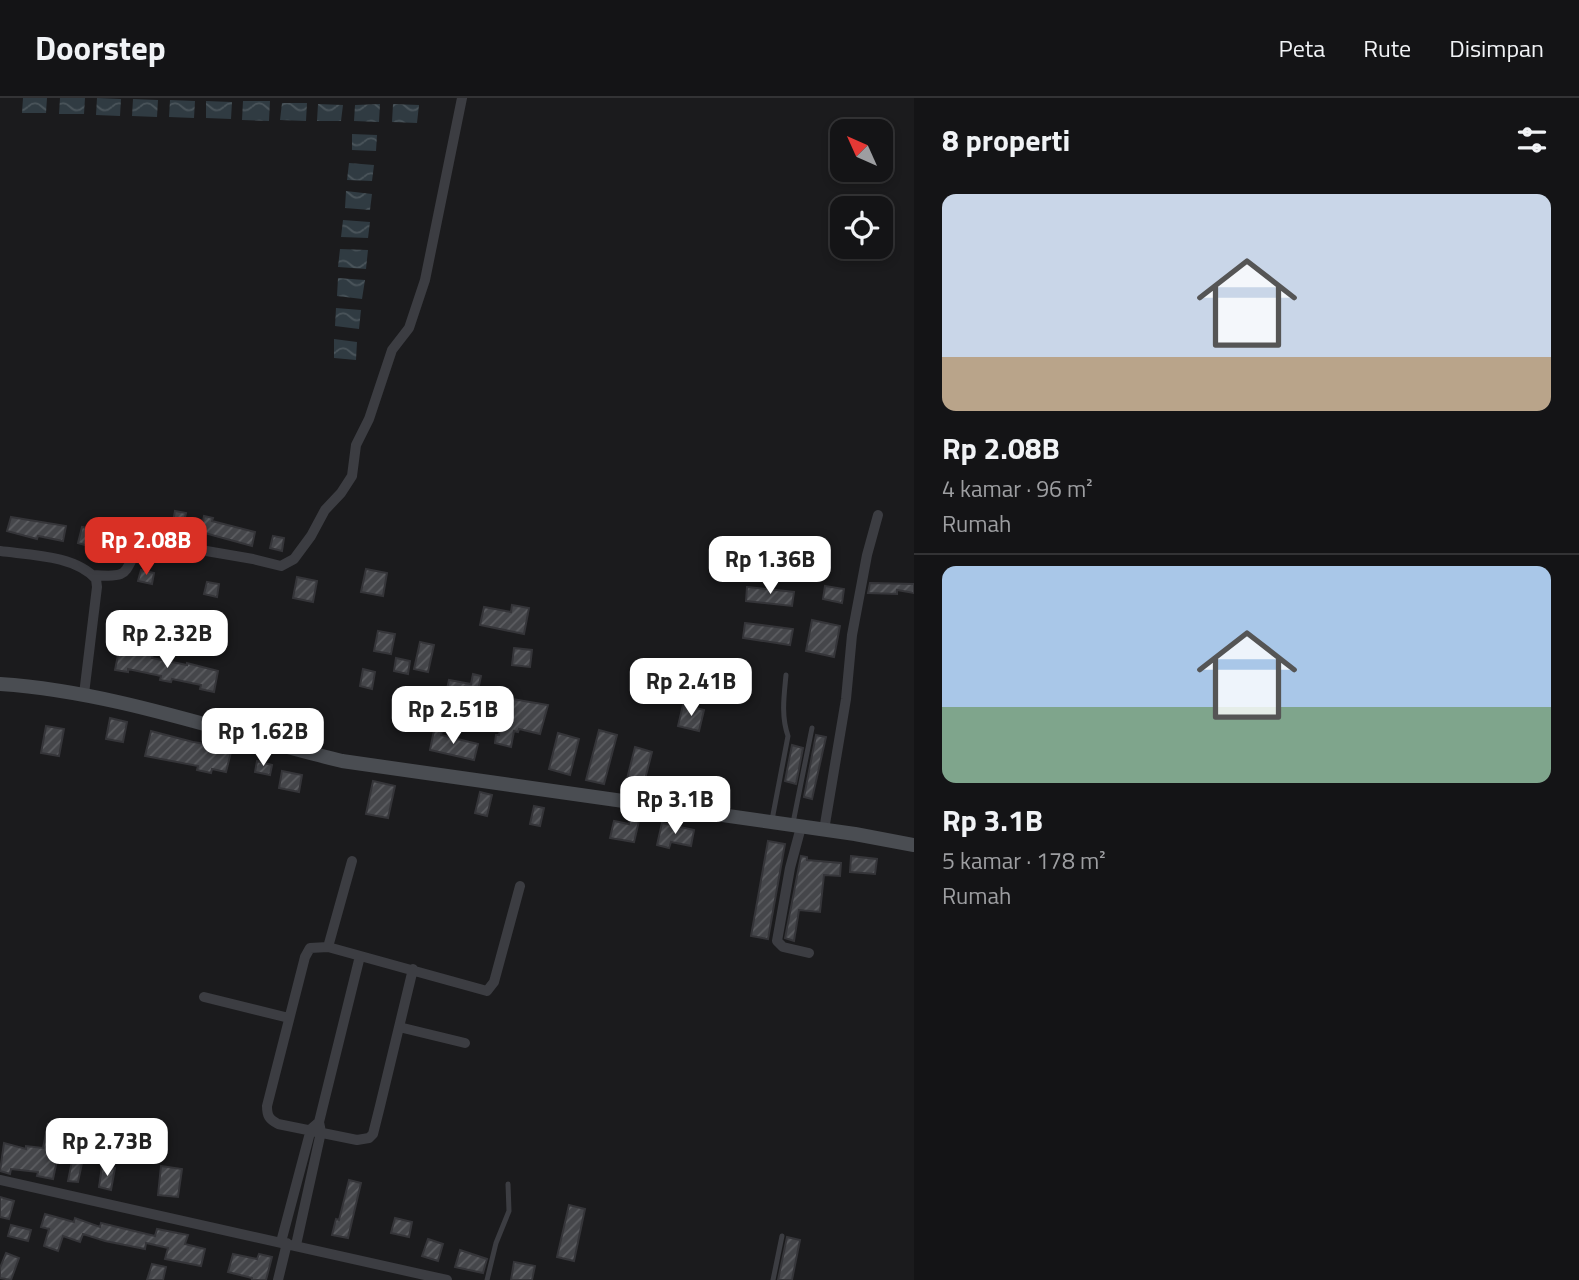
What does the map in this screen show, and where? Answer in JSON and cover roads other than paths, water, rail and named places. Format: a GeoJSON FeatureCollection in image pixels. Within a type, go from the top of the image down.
{"type":"FeatureCollection","features":[{"type":"Feature","properties":{"kind":"street"},"geometry":{"type":"LineString","coordinates":[[0,551],[66,562],[93,575],[117,577],[127,572],[140,545],[148,541],[281,566],[293,559],[325,510],[341,494],[352,476],[356,445],[369,419],[392,350],[409,328],[418,304],[462,98]]}},
{"type":"Feature","properties":{"kind":"street"},"geometry":{"type":"LineString","coordinates":[[824,830],[846,699],[852,635],[866,555],[878,515]]}},
{"type":"Feature","properties":{"kind":"street"},"geometry":{"type":"LineString","coordinates":[[84,694],[97,587],[93,575]]}},
{"type":"Feature","properties":{"kind":"street"},"geometry":{"type":"LineString","coordinates":[[0,684],[84,694],[172,713],[268,743],[342,761],[914,845]]}},
{"type":"Feature","properties":{"kind":"street"},"geometry":{"type":"LineString","coordinates":[[797,826],[777,941],[783,947],[809,953]]}},
{"type":"Feature","properties":{"kind":"street"},"geometry":{"type":"LineString","coordinates":[[328,947],[352,862]]}},
{"type":"Feature","properties":{"kind":"street"},"geometry":{"type":"LineString","coordinates":[[413,969],[373,1134],[365,1140],[317,1128],[278,1124],[267,1115],[289,1018],[308,951],[314,946],[328,947],[413,969],[483,991],[490,988],[520,886]]}},
{"type":"Feature","properties":{"kind":"street"},"geometry":{"type":"LineString","coordinates":[[278,1280],[360,956]]}},
{"type":"Feature","properties":{"kind":"street"},"geometry":{"type":"LineString","coordinates":[[204,998],[289,1018]]}},
{"type":"Feature","properties":{"kind":"street"},"geometry":{"type":"LineString","coordinates":[[399,1027],[466,1043]]}},
{"type":"Feature","properties":{"kind":"street"},"geometry":{"type":"LineString","coordinates":[[0,1180],[288,1243],[409,1276],[447,1280]]}},
{"type":"Feature","properties":{"kind":"lane"},"geometry":{"type":"LineString","coordinates":[[772,823],[788,736],[784,727],[783,706],[786,675]]}},
{"type":"Feature","properties":{"kind":"lane"},"geometry":{"type":"LineString","coordinates":[[797,826],[812,728]]}},
{"type":"Feature","properties":{"kind":"lane"},"geometry":{"type":"LineString","coordinates":[[487,1280],[496,1243],[509,1211],[508,1184]]}},
{"type":"Feature","properties":{"kind":"lane"},"geometry":{"type":"LineString","coordinates":[[772,1280],[782,1236]]}},
{"type":"Feature","properties":{"kind":"water"},"geometry":{"type":"Polygon","coordinates":[[[23,98],[47,98],[46,113],[22,113],[23,98]]]}},
{"type":"Feature","properties":{"kind":"water"},"geometry":{"type":"Polygon","coordinates":[[[60,98],[85,98],[84,114],[59,114],[60,98]]]}},
{"type":"Feature","properties":{"kind":"water"},"geometry":{"type":"Polygon","coordinates":[[[97,98],[121,99],[120,116],[96,115],[97,98]]]}},
{"type":"Feature","properties":{"kind":"water"},"geometry":{"type":"Polygon","coordinates":[[[133,99],[158,100],[157,117],[132,116],[133,99]]]}},
{"type":"Feature","properties":{"kind":"water"},"geometry":{"type":"Polygon","coordinates":[[[170,100],[195,101],[194,118],[169,117],[170,100]]]}},
{"type":"Feature","properties":{"kind":"water"},"geometry":{"type":"Polygon","coordinates":[[[206,101],[232,102],[231,119],[206,118],[206,101]]]}},
{"type":"Feature","properties":{"kind":"water"},"geometry":{"type":"Polygon","coordinates":[[[243,101],[270,101],[269,121],[242,120],[243,101]]]}},
{"type":"Feature","properties":{"kind":"water"},"geometry":{"type":"Polygon","coordinates":[[[282,103],[307,103],[306,121],[280,120],[282,103]]]}},
{"type":"Feature","properties":{"kind":"water"},"geometry":{"type":"Polygon","coordinates":[[[318,104],[343,105],[341,121],[317,121],[318,104]]]}},
{"type":"Feature","properties":{"kind":"water"},"geometry":{"type":"Polygon","coordinates":[[[380,104],[379,122],[354,121],[355,105],[380,104]]]}},
{"type":"Feature","properties":{"kind":"water"},"geometry":{"type":"Polygon","coordinates":[[[393,104],[419,105],[417,123],[392,122],[393,104]]]}},
{"type":"Feature","properties":{"kind":"water"},"geometry":{"type":"Polygon","coordinates":[[[352,134],[377,135],[376,151],[352,150],[352,134]]]}},
{"type":"Feature","properties":{"kind":"water"},"geometry":{"type":"Polygon","coordinates":[[[349,163],[374,165],[372,181],[347,180],[349,163]]]}},
{"type":"Feature","properties":{"kind":"water"},"geometry":{"type":"Polygon","coordinates":[[[346,191],[372,194],[370,210],[345,208],[346,191]]]}},
{"type":"Feature","properties":{"kind":"water"},"geometry":{"type":"Polygon","coordinates":[[[343,220],[370,222],[368,238],[341,237],[343,220]]]}},
{"type":"Feature","properties":{"kind":"water"},"geometry":{"type":"Polygon","coordinates":[[[340,249],[368,250],[366,269],[338,267],[340,249]]]}},
{"type":"Feature","properties":{"kind":"water"},"geometry":{"type":"Polygon","coordinates":[[[338,278],[365,280],[362,299],[337,296],[338,278]]]}},
{"type":"Feature","properties":{"kind":"water"},"geometry":{"type":"Polygon","coordinates":[[[336,308],[361,310],[359,329],[335,326],[336,308]]]}},
{"type":"Feature","properties":{"kind":"water"},"geometry":{"type":"Polygon","coordinates":[[[334,339],[357,342],[356,360],[334,358],[334,339]]]}}]}
